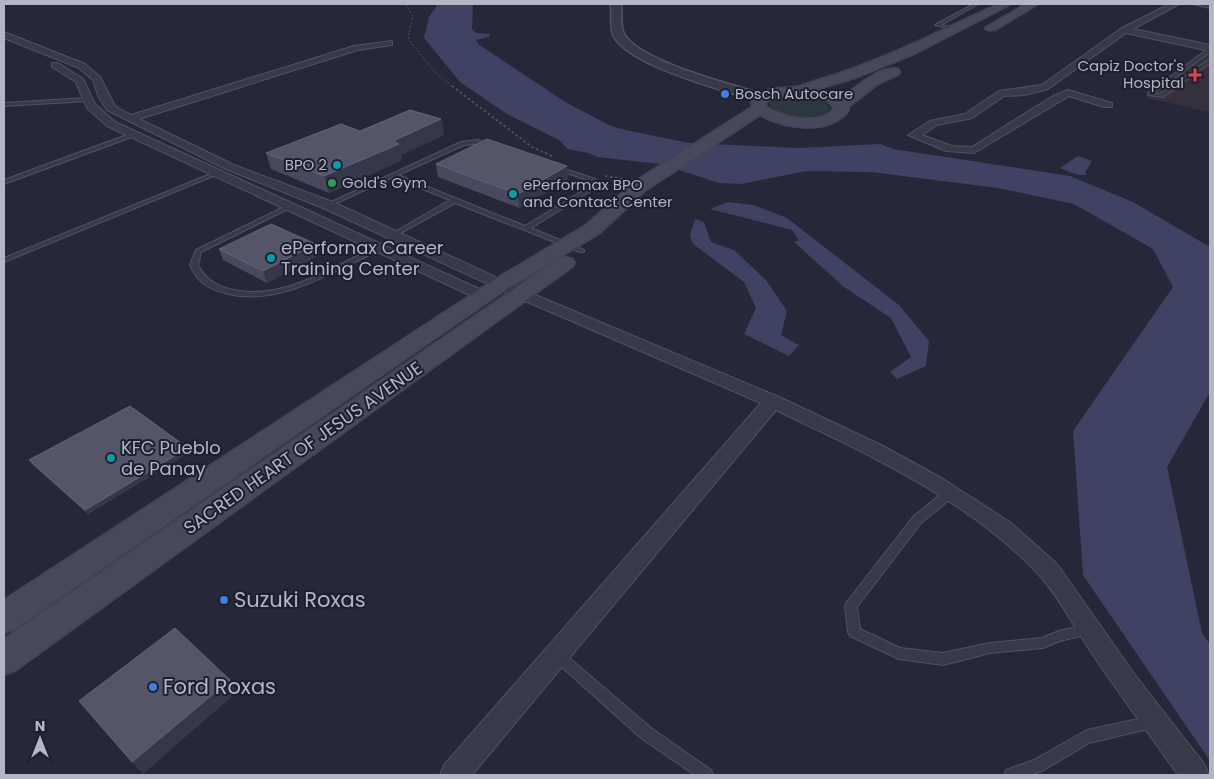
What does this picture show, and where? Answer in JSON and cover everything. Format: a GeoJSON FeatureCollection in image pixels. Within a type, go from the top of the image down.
{"type":"FeatureCollection","features":[{"type":"Feature","properties":{"kind":"main road"},"geometry":{"type":"LineString","coordinates":[[841,105],[841,113],[835,118],[812,122],[777,118],[764,100],[852,74],[912,50],[1006,4]]}},
{"type":"Feature","properties":{"kind":"main road"},"geometry":{"type":"LineString","coordinates":[[982,32],[1021,13],[1033,4]]}},
{"type":"Feature","properties":{"kind":"main road"},"geometry":{"type":"LineString","coordinates":[[841,105],[873,81],[909,66]]}},
{"type":"Feature","properties":{"kind":"main road"},"geometry":{"type":"LineString","coordinates":[[797,91],[824,96],[841,105]]}},
{"type":"Feature","properties":{"kind":"main road","name":"SACRED HEART OF JESUS AVENUE"},"geometry":{"type":"LineString","coordinates":[[4,618],[580,241],[640,186],[714,139],[764,100]]}},
{"type":"Feature","properties":{"kind":"main road","name":"SACRED HEART OF JESUS AVENUE"},"geometry":{"type":"LineString","coordinates":[[4,659],[502,291]]}},
{"type":"Feature","properties":{"kind":"street"},"geometry":{"type":"LineString","coordinates":[[616,4],[618,34],[634,50],[661,64],[764,100]]}},
{"type":"Feature","properties":{"kind":"street"},"geometry":{"type":"LineString","coordinates":[[1068,94],[1057,98],[974,150],[950,149],[914,135],[934,123],[968,116],[1002,93],[1024,92],[1045,87],[1125,30],[1175,4]]}},
{"type":"Feature","properties":{"kind":"street"},"geometry":{"type":"LineString","coordinates":[[1197,4],[1210,6]]}},
{"type":"Feature","properties":{"kind":"street"},"geometry":{"type":"LineString","coordinates":[[1210,22],[1206,26],[1210,26]]}},
{"type":"Feature","properties":{"kind":"street"},"geometry":{"type":"LineString","coordinates":[[1125,30],[1210,49]]}},
{"type":"Feature","properties":{"kind":"street"},"geometry":{"type":"LineString","coordinates":[[631,32],[640,44],[662,58],[764,100]]}},
{"type":"Feature","properties":{"kind":"street"},"geometry":{"type":"LineString","coordinates":[[5,38],[82,66],[97,79],[103,96],[111,108],[130,119],[230,167],[328,205],[393,235],[502,291]]}},
{"type":"Feature","properties":{"kind":"street"},"geometry":{"type":"LineString","coordinates":[[5,38],[64,69],[80,81],[86,100],[94,112],[111,124],[215,174],[256,190],[379,247],[502,291],[773,401],[876,451],[950,493],[1004,529],[1049,571],[1155,722],[1195,775]]}},
{"type":"Feature","properties":{"kind":"street"},"geometry":{"type":"LineString","coordinates":[[130,119],[357,48],[389,43]]}},
{"type":"Feature","properties":{"kind":"street"},"geometry":{"type":"LineString","coordinates":[[1045,87],[1108,105]]}},
{"type":"Feature","properties":{"kind":"street"},"geometry":{"type":"LineString","coordinates":[[86,100],[103,96]]}},
{"type":"Feature","properties":{"kind":"street"},"geometry":{"type":"LineString","coordinates":[[215,174],[230,167]]}},
{"type":"Feature","properties":{"kind":"street"},"geometry":{"type":"LineString","coordinates":[[256,190],[271,184]]}},
{"type":"Feature","properties":{"kind":"street"},"geometry":{"type":"LineString","coordinates":[[309,214],[328,205]]}},
{"type":"Feature","properties":{"kind":"street"},"geometry":{"type":"LineString","coordinates":[[454,775],[773,401]]}},
{"type":"Feature","properties":{"kind":"lane"},"geometry":{"type":"LineString","coordinates":[[955,28],[937,25],[976,4]]}},
{"type":"Feature","properties":{"kind":"lane"},"geometry":{"type":"LineString","coordinates":[[1210,49],[1150,94],[1161,96],[1210,61]]}},
{"type":"Feature","properties":{"kind":"lane"},"geometry":{"type":"LineString","coordinates":[[4,106],[86,100]]}},
{"type":"Feature","properties":{"kind":"lane"},"geometry":{"type":"LineString","coordinates":[[4,182],[135,134]]}},
{"type":"Feature","properties":{"kind":"lane"},"geometry":{"type":"LineString","coordinates":[[328,205],[464,143],[478,142],[496,148]]}},
{"type":"Feature","properties":{"kind":"lane"},"geometry":{"type":"LineString","coordinates":[[526,228],[595,186],[593,180],[549,165]]}},
{"type":"Feature","properties":{"kind":"lane"},"geometry":{"type":"LineString","coordinates":[[4,260],[215,174]]}},
{"type":"Feature","properties":{"kind":"lane"},"geometry":{"type":"LineString","coordinates":[[392,175],[526,228],[580,241]]}},
{"type":"Feature","properties":{"kind":"lane"},"geometry":{"type":"LineString","coordinates":[[393,235],[456,200]]}},
{"type":"Feature","properties":{"kind":"lane"},"geometry":{"type":"LineString","coordinates":[[290,206],[198,250],[194,265],[200,278],[208,284],[227,291],[252,294],[280,292],[379,247]]}},
{"type":"Feature","properties":{"kind":"lane"},"geometry":{"type":"LineString","coordinates":[[950,493],[917,520],[851,606],[854,632],[899,653],[943,660],[990,648],[1042,643],[1059,636],[1089,629]]}},
{"type":"Feature","properties":{"kind":"lane"},"geometry":{"type":"LineString","coordinates":[[557,654],[646,733],[706,775]]}},
{"type":"Feature","properties":{"kind":"lane"},"geometry":{"type":"LineString","coordinates":[[1011,775],[1037,766],[1087,737],[1155,722]]}},
{"type":"Feature","properties":{"kind":"path"},"geometry":{"type":"LineString","coordinates":[[408,4],[407,7],[413,15],[414,22],[408,36],[434,71],[532,147],[555,158]]}},
{"type":"Feature","properties":{"kind":"path"},"geometry":{"type":"LineString","coordinates":[[602,176],[620,178],[640,186]]}},
{"type":"Feature","properties":{"kind":"shaded area","name":"Capiz Doctor's Hospital"},"geometry":{"type":"Polygon","coordinates":[[[1210,53],[1210,112],[1147,98],[1210,53]]]}},
{"type":"Feature","properties":{"kind":"shaded area"},"geometry":{"type":"Polygon","coordinates":[[[787,95],[802,95],[823,100],[830,109],[817,116],[799,118],[781,114],[769,104],[772,99],[787,95]]]}},
{"type":"Feature","properties":{"kind":"water"},"geometry":{"type":"Polygon","coordinates":[[[438,4],[473,4],[472,29],[476,33],[490,34],[489,37],[476,40],[478,44],[567,103],[611,126],[689,143],[799,148],[880,144],[893,149],[1070,176],[1133,202],[1210,247],[1210,392],[1167,467],[1202,633],[1210,644],[1210,761],[1083,575],[1073,431],[1173,287],[1153,249],[1074,204],[998,188],[871,172],[806,171],[741,184],[719,183],[660,164],[597,157],[568,149],[559,140],[507,114],[460,82],[424,38],[429,17],[438,4]]]}},
{"type":"Feature","properties":{"kind":"water"},"geometry":{"type":"Polygon","coordinates":[[[1078,156],[1092,161],[1085,172],[1087,175],[1077,175],[1060,168],[1078,156]]]}},
{"type":"Feature","properties":{"kind":"water"},"geometry":{"type":"Polygon","coordinates":[[[728,202],[754,205],[787,218],[899,305],[929,341],[926,366],[897,379],[890,372],[911,357],[891,318],[844,287],[794,242],[799,240],[792,230],[710,209],[728,202]]]}},
{"type":"Feature","properties":{"kind":"water"},"geometry":{"type":"Polygon","coordinates":[[[695,219],[704,222],[711,242],[734,250],[766,280],[787,311],[781,335],[799,345],[789,356],[744,334],[756,308],[744,282],[693,244],[690,235],[695,219]]]}},
{"type":"Feature","properties":{"kind":"building"},"geometry":{"type":"Polygon","coordinates":[[[410,110],[441,119],[393,141],[399,144],[324,176],[266,153],[341,124],[360,131],[410,110]]]}},
{"type":"Feature","properties":{"kind":"building"},"geometry":{"type":"Polygon","coordinates":[[[487,139],[567,166],[518,194],[436,164],[487,139]]]}},
{"type":"Feature","properties":{"kind":"building"},"geometry":{"type":"Polygon","coordinates":[[[271,224],[316,244],[263,271],[219,249],[271,224]]]}},
{"type":"Feature","properties":{"kind":"building","name":"KFC Pueblo de Panay"},"geometry":{"type":"Polygon","coordinates":[[[130,406],[188,448],[85,510],[29,460],[130,406]]]}},
{"type":"Feature","properties":{"kind":"building"},"geometry":{"type":"Polygon","coordinates":[[[175,628],[230,680],[132,762],[79,701],[175,628]]]}},
{"type":"Feature","properties":{"kind":"place","name":"Capiz Doctor's Hospital"},"geometry":{"type":"Point","coordinates":[1195,75]}},
{"type":"Feature","properties":{"kind":"place","name":"Bosch Autocare"},"geometry":{"type":"Point","coordinates":[725,94]}},
{"type":"Feature","properties":{"kind":"place","name":"BPO 2"},"geometry":{"type":"Point","coordinates":[337,165]}},
{"type":"Feature","properties":{"kind":"place","name":"Gold's Gym"},"geometry":{"type":"Point","coordinates":[332,183]}},
{"type":"Feature","properties":{"kind":"place","name":"ePerformax BPO and Contact Center"},"geometry":{"type":"Point","coordinates":[513,194]}},
{"type":"Feature","properties":{"kind":"place","name":"ePerfornax Career Training Center"},"geometry":{"type":"Point","coordinates":[271,258]}},
{"type":"Feature","properties":{"kind":"place","name":"KFC Pueblo de Panay"},"geometry":{"type":"Point","coordinates":[111,458]}},
{"type":"Feature","properties":{"kind":"place","name":"Suzuki Roxas"},"geometry":{"type":"Point","coordinates":[224,600]}},
{"type":"Feature","properties":{"kind":"place","name":"Ford Roxas"},"geometry":{"type":"Point","coordinates":[153,687]}}]}
